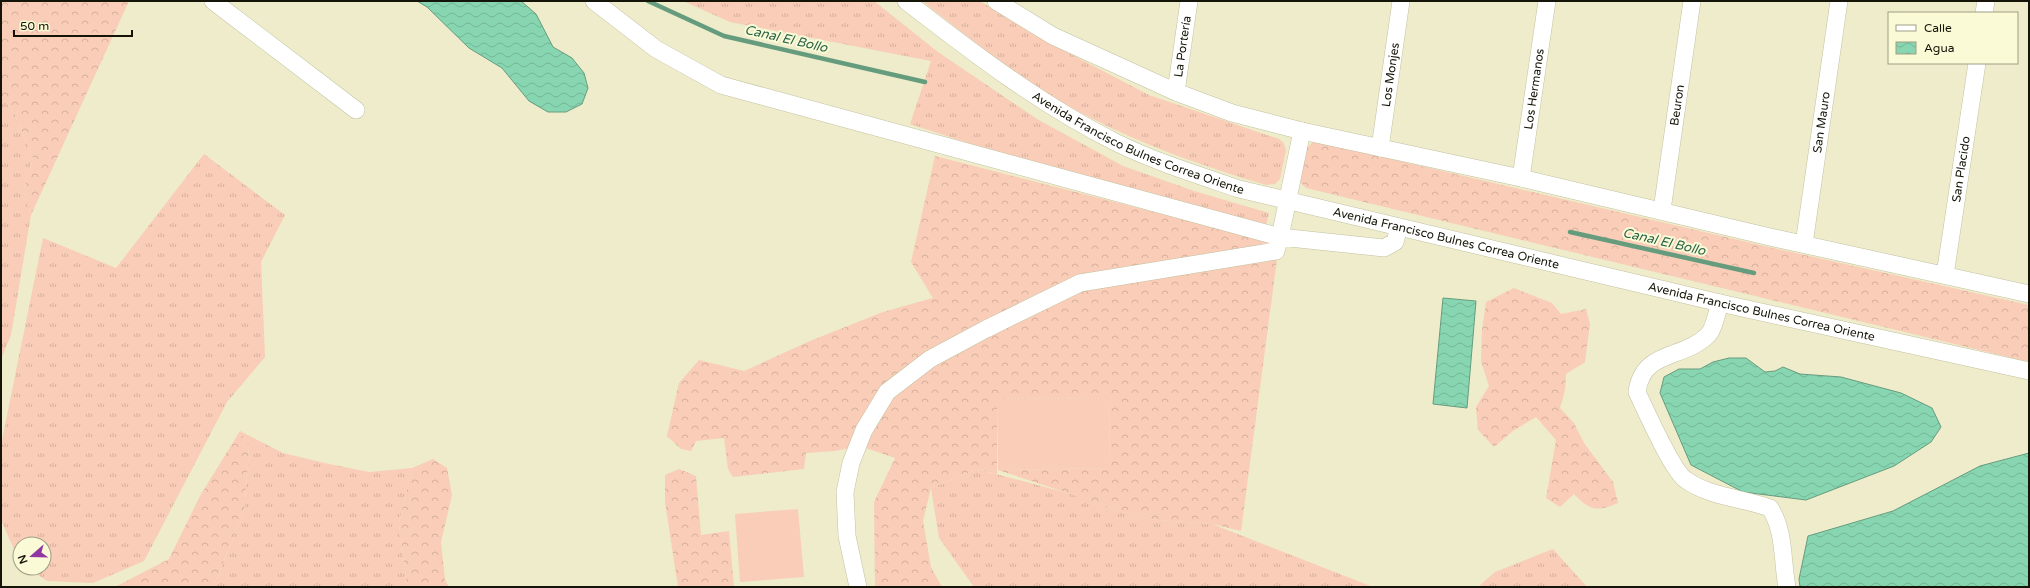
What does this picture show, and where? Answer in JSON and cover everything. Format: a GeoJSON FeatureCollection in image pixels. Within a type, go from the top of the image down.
{"type":"FeatureCollection","features":[{"type":"Feature","properties":{"kind":"street"},"geometry":{"type":"LineString","coordinates":[[213,1],[356,110]]}},
{"type":"Feature","properties":{"kind":"street"},"geometry":{"type":"LineString","coordinates":[[594,1],[656,49],[721,85],[1280,237],[1384,248],[1395,242],[1399,227]]}},
{"type":"Feature","properties":{"kind":"street","name":"Avenida Francisco Bulnes Correa Oriente"},"geometry":{"type":"LineString","coordinates":[[906,1],[968,50],[1031,94],[1117,143],[1169,166],[1239,189],[1720,303],[2029,371]]}},
{"type":"Feature","properties":{"kind":"street"},"geometry":{"type":"LineString","coordinates":[[996,1],[1053,36],[1176,92],[1232,113],[1302,131],[1521,178],[1804,244],[2029,294]]}},
{"type":"Feature","properties":{"kind":"street","name":"La Portería"},"geometry":{"type":"LineString","coordinates":[[1176,92],[1189,1]]}},
{"type":"Feature","properties":{"kind":"street","name":"Los Monjes"},"geometry":{"type":"LineString","coordinates":[[1380,148],[1401,1]]}},
{"type":"Feature","properties":{"kind":"street","name":"Los Hermanos"},"geometry":{"type":"LineString","coordinates":[[1521,178],[1547,1]]}},
{"type":"Feature","properties":{"kind":"street","name":"Beuron"},"geometry":{"type":"LineString","coordinates":[[1662,210],[1692,1]]}},
{"type":"Feature","properties":{"kind":"street","name":"San Mauro"},"geometry":{"type":"LineString","coordinates":[[1804,244],[1839,1]]}},
{"type":"Feature","properties":{"kind":"street"},"geometry":{"type":"LineString","coordinates":[[1984,12],[1986,1]]}},
{"type":"Feature","properties":{"kind":"street","name":"San Placido"},"geometry":{"type":"LineString","coordinates":[[1945,275],[1977,64]]}},
{"type":"Feature","properties":{"kind":"street"},"geometry":{"type":"LineString","coordinates":[[858,587],[847,536],[845,492],[851,463],[864,430],[887,392],[930,360],[986,329],[1080,283],[1276,251],[1302,131]]}},
{"type":"Feature","properties":{"kind":"street"},"geometry":{"type":"LineString","coordinates":[[1720,303],[1709,334],[1695,345],[1653,361],[1638,380],[1637,392],[1676,469],[1684,480],[1708,491],[1770,508],[1776,518],[1779,528],[1787,587]]}},
{"type":"Feature","properties":{"kind":"green space"},"geometry":{"type":"Polygon","coordinates":[[[1,1],[129,1],[31,215],[24,189],[33,158],[15,115],[1,95],[1,1]]]}},
{"type":"Feature","properties":{"kind":"green space"},"geometry":{"type":"Polygon","coordinates":[[[683,1],[874,1],[938,52],[1037,119],[1123,166],[1194,191],[1269,213],[1266,225],[1189,215],[910,124],[931,61],[730,22],[683,1]]]}},
{"type":"Feature","properties":{"kind":"green space"},"geometry":{"type":"Polygon","coordinates":[[[922,1],[980,1],[1034,35],[1149,95],[1279,139],[1283,142],[1286,150],[1280,179],[1275,184],[1266,185],[1221,171],[1177,156],[1091,118],[1046,93],[1025,79],[983,49],[922,1]]]}},
{"type":"Feature","properties":{"kind":"green space"},"geometry":{"type":"Polygon","coordinates":[[[1,95],[15,115],[33,158],[24,189],[31,215],[11,335],[1,359],[1,95]]]}},
{"type":"Feature","properties":{"kind":"green space"},"geometry":{"type":"Polygon","coordinates":[[[1314,141],[1760,245],[2029,305],[2029,362],[1306,188],[1298,180],[1306,149],[1314,141]]]}},
{"type":"Feature","properties":{"kind":"green space"},"geometry":{"type":"Polygon","coordinates":[[[204,154],[285,215],[261,262],[265,357],[227,402],[144,561],[93,583],[47,581],[40,576],[52,576],[52,536],[12,536],[12,545],[1,520],[1,445],[43,238],[116,268],[204,154]]]}},
{"type":"Feature","properties":{"kind":"green space"},"geometry":{"type":"Polygon","coordinates":[[[935,156],[1279,244],[1241,531],[1212,524],[1146,519],[998,470],[1110,468],[1109,398],[997,399],[997,474],[977,469],[931,488],[923,521],[931,567],[942,587],[875,587],[874,502],[895,458],[860,446],[835,451],[806,453],[804,469],[733,477],[728,469],[724,438],[696,441],[691,451],[681,449],[667,436],[679,383],[699,360],[744,371],[810,341],[883,312],[933,298],[911,262],[935,156]]]}},
{"type":"Feature","properties":{"kind":"green space"},"geometry":{"type":"Polygon","coordinates":[[[1514,288],[1552,303],[1561,314],[1586,309],[1590,324],[1585,362],[1566,374],[1565,390],[1560,408],[1574,423],[1584,443],[1613,482],[1618,503],[1599,509],[1589,507],[1574,494],[1560,507],[1546,498],[1556,440],[1536,417],[1513,431],[1494,447],[1478,430],[1476,407],[1489,386],[1481,361],[1482,330],[1486,302],[1514,288]]]}},
{"type":"Feature","properties":{"kind":"green space"},"geometry":{"type":"Polygon","coordinates":[[[1109,398],[1110,468],[998,470],[997,399],[1109,398]]]}},
{"type":"Feature","properties":{"kind":"green space"},"geometry":{"type":"Polygon","coordinates":[[[240,431],[283,453],[329,464],[369,472],[412,468],[399,523],[406,579],[409,587],[213,587],[244,512],[249,448],[240,431]]]}},
{"type":"Feature","properties":{"kind":"green space"},"geometry":{"type":"Polygon","coordinates":[[[240,431],[249,448],[244,512],[213,587],[115,587],[169,559],[200,496],[240,431]]]}},
{"type":"Feature","properties":{"kind":"green space"},"geometry":{"type":"Polygon","coordinates":[[[433,459],[447,468],[452,495],[441,542],[445,580],[449,587],[409,587],[406,579],[399,523],[412,468],[433,459]]]}},
{"type":"Feature","properties":{"kind":"green space"},"geometry":{"type":"Polygon","coordinates":[[[679,469],[696,476],[701,535],[729,531],[734,587],[678,587],[665,502],[665,475],[679,469]]]}},
{"type":"Feature","properties":{"kind":"green space"},"geometry":{"type":"Polygon","coordinates":[[[977,469],[1071,494],[1146,519],[1212,524],[1373,587],[974,587],[939,538],[931,488],[977,469]]]}},
{"type":"Feature","properties":{"kind":"green space"},"geometry":{"type":"Polygon","coordinates":[[[798,509],[804,577],[740,582],[735,514],[798,509]]]}},
{"type":"Feature","properties":{"kind":"green space"},"geometry":{"type":"Polygon","coordinates":[[[1553,549],[1587,587],[1478,587],[1495,572],[1553,549]]]}},
{"type":"Feature","properties":{"kind":"water"},"geometry":{"type":"Polygon","coordinates":[[[417,1],[521,1],[536,14],[553,47],[572,58],[584,73],[588,88],[582,104],[566,112],[548,112],[529,101],[502,68],[469,48],[427,7],[417,1]]]}},
{"type":"Feature","properties":{"kind":"water"},"geometry":{"type":"Polygon","coordinates":[[[1443,298],[1476,301],[1467,408],[1433,404],[1443,298]]]}},
{"type":"Feature","properties":{"kind":"water"},"geometry":{"type":"Polygon","coordinates":[[[1729,358],[1746,358],[1765,372],[1775,371],[1783,367],[1800,374],[1841,377],[1901,393],[1932,408],[1941,427],[1931,442],[1894,466],[1806,500],[1743,492],[1691,465],[1660,393],[1664,377],[1679,369],[1700,369],[1713,362],[1729,358]]]}},
{"type":"Feature","properties":{"kind":"water"},"geometry":{"type":"Polygon","coordinates":[[[2029,453],[2029,587],[1800,587],[1799,579],[1808,536],[1893,511],[1980,466],[2029,453]]]}},
{"type":"Feature","properties":{"kind":"waterway","name":"Canal El Bollo"},"geometry":{"type":"LineString","coordinates":[[648,1],[724,36],[925,82]]}},
{"type":"Feature","properties":{"kind":"waterway","name":"Canal El Bollo"},"geometry":{"type":"LineString","coordinates":[[1570,232],[1754,273]]}}]}
